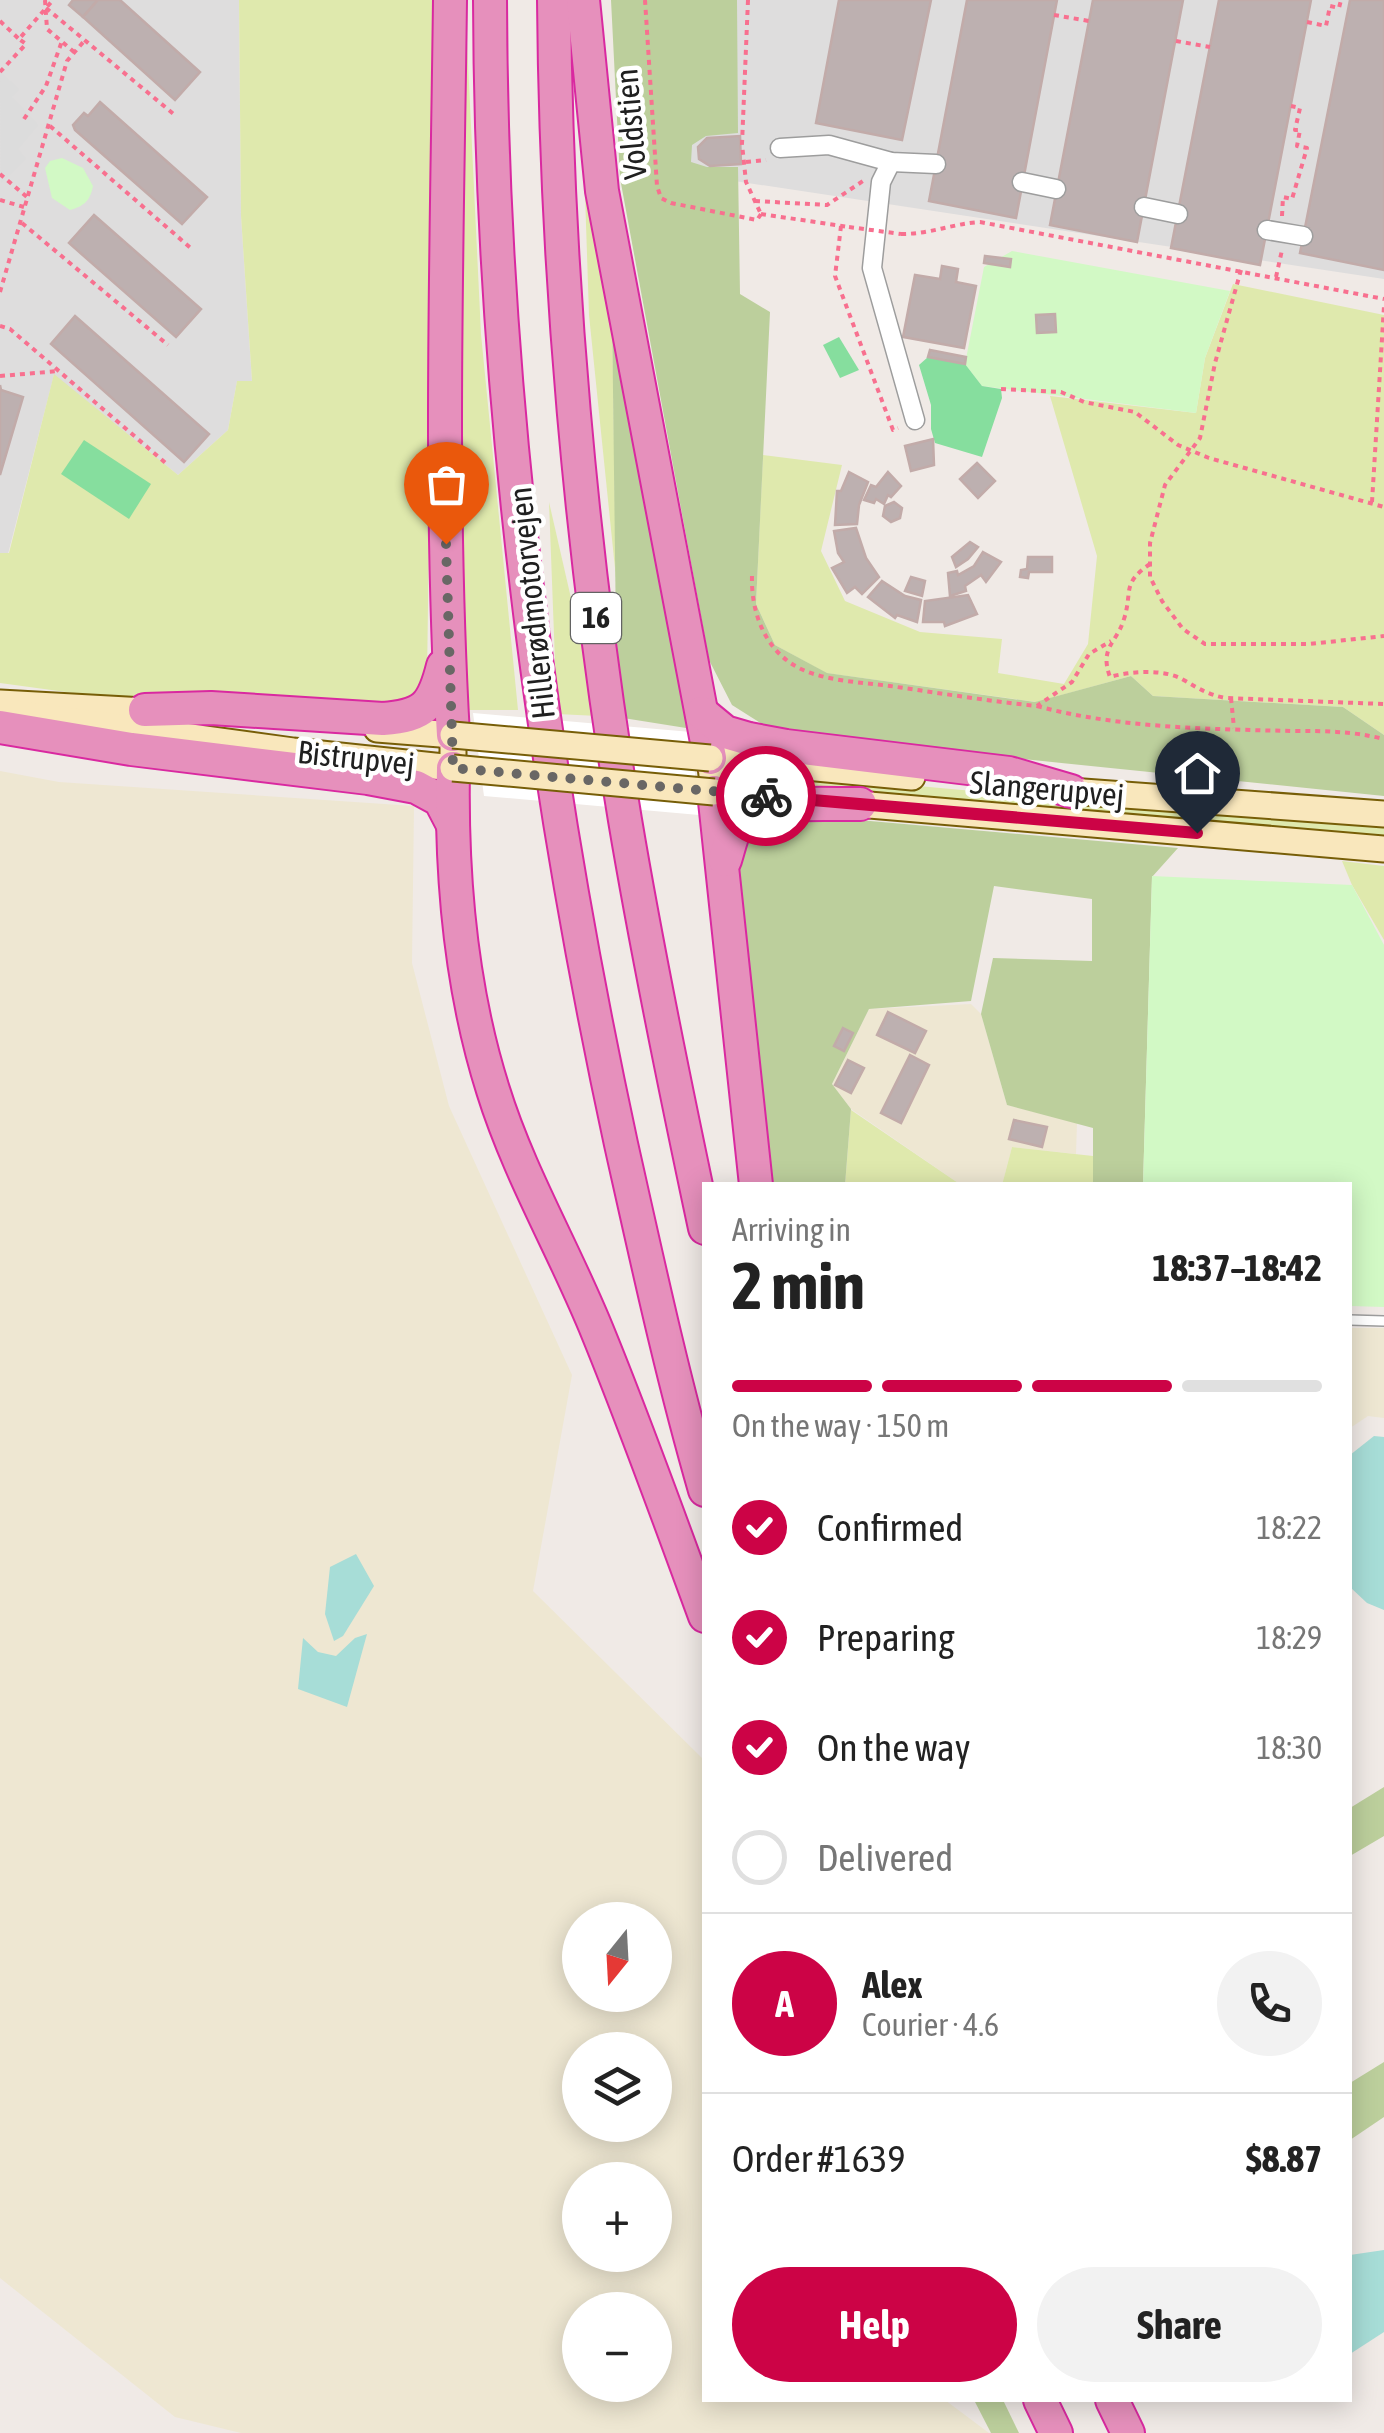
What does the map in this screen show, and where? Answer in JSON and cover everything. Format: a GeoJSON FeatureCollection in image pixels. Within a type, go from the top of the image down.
{"type":"FeatureCollection","features":[{"type":"Feature","properties":{"kind":"highway"},"geometry":{"type":"LineString","coordinates":[[450,0],[447,652],[453,752],[452,823],[465,971],[474,1022],[510,1139],[597,1330],[702,1608]]}},
{"type":"Feature","properties":{"kind":"highway","name":"Hillerødmotorvejen"},"geometry":{"type":"LineString","coordinates":[[490,0],[502,312],[529,603],[557,811],[591,1004],[646,1255],[702,1478]]}},
{"type":"Feature","properties":{"kind":"highway","name":"Hillerødmotorvejen"},"geometry":{"type":"LineString","coordinates":[[554,0],[566,305],[594,596],[624,817],[657,1002],[702,1214]]}},
{"type":"Feature","properties":{"kind":"highway"},"geometry":{"type":"LineString","coordinates":[[583,0],[602,190],[710,758]]}},
{"type":"Feature","properties":{"kind":"highway"},"geometry":{"type":"LineString","coordinates":[[144,710],[211,708],[382,719],[405,717],[423,710],[434,696],[447,652]]}},
{"type":"Feature","properties":{"kind":"highway"},"geometry":{"type":"LineString","coordinates":[[702,713],[725,732],[749,739],[1009,773],[1070,792]]}},
{"type":"Feature","properties":{"kind":"highway"},"geometry":{"type":"LineString","coordinates":[[0,727],[131,749],[416,787],[440,800],[452,823]]}},
{"type":"Feature","properties":{"kind":"highway"},"geometry":{"type":"LineString","coordinates":[[714,792],[756,1182]]}},
{"type":"Feature","properties":{"kind":"highway"},"geometry":{"type":"LineString","coordinates":[[722,869],[734,831],[742,818],[754,810],[860,804]]}},
{"type":"Feature","properties":{"kind":"highway"},"geometry":{"type":"LineString","coordinates":[[1041,2402],[1056,2433]]}},
{"type":"Feature","properties":{"kind":"highway"},"geometry":{"type":"LineString","coordinates":[[1113,2402],[1128,2433]]}},
{"type":"Feature","properties":{"kind":"main road","name":"Bistrupvej"},"geometry":{"type":"LineString","coordinates":[[0,702],[144,710],[714,792]]}},
{"type":"Feature","properties":{"kind":"main road","name":"Bistrupvej"},"geometry":{"type":"LineString","coordinates":[[0,711],[293,751],[710,758]]}},
{"type":"Feature","properties":{"kind":"main road","name":"Slangerupvej"},"geometry":{"type":"LineString","coordinates":[[710,758],[1070,792],[1384,814]]}},
{"type":"Feature","properties":{"kind":"main road"},"geometry":{"type":"LineString","coordinates":[[710,758],[714,792]]}},
{"type":"Feature","properties":{"kind":"main road","name":"Slangerupvej"},"geometry":{"type":"LineString","coordinates":[[714,792],[1384,849]]}},
{"type":"Feature","properties":{"kind":"street"},"geometry":{"type":"LineString","coordinates":[[776,154],[829,145],[892,162],[936,164]]}},
{"type":"Feature","properties":{"kind":"street"},"geometry":{"type":"LineString","coordinates":[[892,162],[881,182],[872,268],[916,420]]}},
{"type":"Feature","properties":{"kind":"street"},"geometry":{"type":"LineString","coordinates":[[1022,182],[1056,190]]}},
{"type":"Feature","properties":{"kind":"street"},"geometry":{"type":"LineString","coordinates":[[1144,207],[1178,214]]}},
{"type":"Feature","properties":{"kind":"street"},"geometry":{"type":"LineString","coordinates":[[1267,230],[1295,235]]}},
{"type":"Feature","properties":{"kind":"lane"},"geometry":{"type":"LineString","coordinates":[[1352,1320],[1384,1321]]}},
{"type":"Feature","properties":{"kind":"path"},"geometry":{"type":"LineString","coordinates":[[45,0],[47,29],[74,52]]}},
{"type":"Feature","properties":{"kind":"path"},"geometry":{"type":"LineString","coordinates":[[20,39],[54,0]]}},
{"type":"Feature","properties":{"kind":"path","name":"Voldstien"},"geometry":{"type":"LineString","coordinates":[[644,0],[657,186],[662,198],[757,220],[761,214]]}},
{"type":"Feature","properties":{"kind":"path"},"geometry":{"type":"LineString","coordinates":[[748,0],[744,162],[746,182],[761,214],[900,234],[932,234],[959,224],[980,222],[1384,299]]}},
{"type":"Feature","properties":{"kind":"path"},"geometry":{"type":"LineString","coordinates":[[1307,22],[1326,26],[1330,6],[1339,8],[1340,0]]}},
{"type":"Feature","properties":{"kind":"path"},"geometry":{"type":"LineString","coordinates":[[46,8],[176,116]]}},
{"type":"Feature","properties":{"kind":"path"},"geometry":{"type":"LineString","coordinates":[[1054,15],[1089,21]]}},
{"type":"Feature","properties":{"kind":"path"},"geometry":{"type":"LineString","coordinates":[[0,21],[26,44],[0,72]]}},
{"type":"Feature","properties":{"kind":"path"},"geometry":{"type":"LineString","coordinates":[[0,292],[66,61],[84,40]]}},
{"type":"Feature","properties":{"kind":"path"},"geometry":{"type":"LineString","coordinates":[[24,119],[46,86],[62,41]]}},
{"type":"Feature","properties":{"kind":"path"},"geometry":{"type":"LineString","coordinates":[[1176,41],[1210,47]]}},
{"type":"Feature","properties":{"kind":"path"},"geometry":{"type":"LineString","coordinates":[[1276,277],[1295,235],[1280,210],[1283,197],[1292,199],[1307,148],[1297,146],[1300,130],[1295,130],[1300,108],[1290,106]]}},
{"type":"Feature","properties":{"kind":"path"},"geometry":{"type":"LineString","coordinates":[[48,124],[194,250]]}},
{"type":"Feature","properties":{"kind":"path"},"geometry":{"type":"LineString","coordinates":[[744,162],[776,154]]}},
{"type":"Feature","properties":{"kind":"path"},"geometry":{"type":"LineString","coordinates":[[755,200],[827,205],[892,162]]}},
{"type":"Feature","properties":{"kind":"path"},"geometry":{"type":"LineString","coordinates":[[0,174],[27,197]]}},
{"type":"Feature","properties":{"kind":"path"},"geometry":{"type":"LineString","coordinates":[[0,200],[24,207]]}},
{"type":"Feature","properties":{"kind":"path"},"geometry":{"type":"LineString","coordinates":[[20,222],[168,345]]}},
{"type":"Feature","properties":{"kind":"path"},"geometry":{"type":"LineString","coordinates":[[840,226],[835,276],[893,430],[916,420]]}},
{"type":"Feature","properties":{"kind":"path"},"geometry":{"type":"LineString","coordinates":[[1241,270],[1215,363],[1200,438],[1165,485],[1150,543],[1150,576],[1162,601],[1183,629],[1205,644],[1309,644],[1384,636]]}},
{"type":"Feature","properties":{"kind":"path"},"geometry":{"type":"LineString","coordinates":[[1372,502],[1384,306]]}},
{"type":"Feature","properties":{"kind":"path"},"geometry":{"type":"LineString","coordinates":[[0,326],[10,329],[168,465]]}},
{"type":"Feature","properties":{"kind":"path"},"geometry":{"type":"LineString","coordinates":[[0,376],[59,371]]}},
{"type":"Feature","properties":{"kind":"path"},"geometry":{"type":"LineString","coordinates":[[1001,390],[1061,392],[1084,402],[1135,412],[1178,445],[1191,450],[1384,507]]}},
{"type":"Feature","properties":{"kind":"path"},"geometry":{"type":"LineString","coordinates":[[1150,564],[1130,582],[1124,621],[1111,641],[1105,662],[1110,677],[1151,673],[1178,677],[1209,696],[1384,704]]}},
{"type":"Feature","properties":{"kind":"path"},"geometry":{"type":"LineString","coordinates":[[752,576],[755,612],[764,633],[777,652],[804,670],[1037,706],[1065,714],[1176,727],[1346,730],[1384,739]]}},
{"type":"Feature","properties":{"kind":"path"},"geometry":{"type":"LineString","coordinates":[[1037,706],[1072,682],[1089,654],[1111,641]]}},
{"type":"Feature","properties":{"kind":"path"},"geometry":{"type":"LineString","coordinates":[[1231,698],[1234,728]]}},
{"type":"Feature","properties":{"kind":"shaded area"},"geometry":{"type":"Polygon","coordinates":[[[0,0],[239,0],[241,216],[252,381],[237,381],[228,430],[178,475],[54,375],[8,554],[0,553],[0,0]]]}},
{"type":"Feature","properties":{"kind":"shaded area"},"geometry":{"type":"Polygon","coordinates":[[[667,0],[1384,0],[1384,279],[662,170],[667,0]]]}},
{"type":"Feature","properties":{"kind":"shaded area"},"geometry":{"type":"Polygon","coordinates":[[[0,72],[19,89],[12,97],[38,125],[18,149],[26,159],[1,183],[0,72]]]}},
{"type":"Feature","properties":{"kind":"shaded area"},"geometry":{"type":"Polygon","coordinates":[[[0,771],[59,782],[414,806],[412,963],[449,1106],[572,1375],[533,1591],[702,1758],[702,2402],[948,2402],[989,2433],[241,2433],[175,2417],[0,2278],[0,771]]]}},
{"type":"Feature","properties":{"kind":"shaded area"},"geometry":{"type":"Polygon","coordinates":[[[971,1004],[981,1014],[1007,1105],[1077,1123],[1076,1154],[1012,1147],[1003,1182],[957,1182],[851,1109],[832,1084],[869,1009],[971,1004]]]}},
{"type":"Feature","properties":{"kind":"shaded area"},"geometry":{"type":"Polygon","coordinates":[[[1352,1328],[1384,1328],[1384,1418],[1368,1416],[1352,1427],[1352,1328]]]}},
{"type":"Feature","properties":{"kind":"green space"},"geometry":{"type":"Polygon","coordinates":[[[239,0],[436,0],[427,680],[397,710],[88,695],[0,683],[0,553],[9,553],[54,374],[178,475],[228,430],[237,381],[252,381],[241,216],[239,0]]]}},
{"type":"Feature","properties":{"kind":"green space"},"geometry":{"type":"Polygon","coordinates":[[[465,0],[481,334],[518,710],[461,710],[458,309],[465,0]]]}},
{"type":"Feature","properties":{"kind":"green space"},"geometry":{"type":"Polygon","coordinates":[[[611,0],[737,0],[738,133],[706,136],[692,145],[691,162],[707,167],[738,167],[740,294],[770,312],[756,604],[775,645],[827,673],[1035,702],[1131,676],[1153,696],[1343,707],[1384,735],[1384,796],[778,734],[732,705],[709,660],[620,178],[611,0]]]}},
{"type":"Feature","properties":{"kind":"green space"},"geometry":{"type":"Polygon","coordinates":[[[582,103],[612,309],[616,578],[589,315],[582,103]]]}},
{"type":"Feature","properties":{"kind":"green space"},"geometry":{"type":"Polygon","coordinates":[[[62,158],[83,168],[93,186],[86,202],[70,210],[52,198],[45,168],[50,161],[62,158]]]}},
{"type":"Feature","properties":{"kind":"green space"},"geometry":{"type":"Polygon","coordinates":[[[1012,251],[1230,291],[1205,358],[1196,413],[982,386],[965,364],[984,267],[1012,251]]]}},
{"type":"Feature","properties":{"kind":"green space"},"geometry":{"type":"Polygon","coordinates":[[[1233,284],[1384,315],[1384,735],[1343,707],[1153,696],[1131,676],[1036,702],[826,673],[775,645],[756,604],[763,455],[842,465],[821,551],[845,601],[920,632],[1002,639],[998,673],[1064,684],[1088,644],[1097,556],[1050,396],[1196,413],[1205,358],[1233,284]]]}},
{"type":"Feature","properties":{"kind":"green space"},"geometry":{"type":"Polygon","coordinates":[[[612,309],[691,704],[686,728],[617,717],[612,309]]]}},
{"type":"Feature","properties":{"kind":"green space"},"geometry":{"type":"Polygon","coordinates":[[[839,337],[859,370],[840,378],[823,345],[839,337]]]}},
{"type":"Feature","properties":{"kind":"green space"},"geometry":{"type":"Polygon","coordinates":[[[928,357],[965,364],[982,386],[1001,389],[1002,398],[982,457],[935,443],[931,405],[919,365],[928,357]]]}},
{"type":"Feature","properties":{"kind":"green space"},"geometry":{"type":"Polygon","coordinates":[[[84,440],[151,484],[129,519],[61,474],[84,440]]]}},
{"type":"Feature","properties":{"kind":"green space"},"geometry":{"type":"Polygon","coordinates":[[[549,502],[598,716],[557,714],[549,502]]]}},
{"type":"Feature","properties":{"kind":"green space"},"geometry":{"type":"Polygon","coordinates":[[[729,769],[1384,828],[1384,838],[728,783],[724,775],[729,769]]]}},
{"type":"Feature","properties":{"kind":"green space"},"geometry":{"type":"Polygon","coordinates":[[[779,813],[1178,848],[1152,877],[1143,1182],[1093,1182],[1093,1128],[1007,1105],[981,1014],[993,958],[1092,961],[1092,899],[994,886],[971,1001],[869,1009],[832,1084],[851,1109],[845,1182],[773,1182],[737,866],[746,836],[779,813]]]}},
{"type":"Feature","properties":{"kind":"green space"},"geometry":{"type":"Polygon","coordinates":[[[1342,861],[1384,866],[1384,940],[1352,885],[1342,861]]]}},
{"type":"Feature","properties":{"kind":"green space"},"geometry":{"type":"Polygon","coordinates":[[[1152,876],[1352,885],[1384,945],[1384,1307],[1352,1306],[1352,1182],[1143,1182],[1152,876]]]}},
{"type":"Feature","properties":{"kind":"green space"},"geometry":{"type":"Polygon","coordinates":[[[851,1109],[957,1182],[845,1182],[851,1109]]]}},
{"type":"Feature","properties":{"kind":"green space"},"geometry":{"type":"Polygon","coordinates":[[[1012,1147],[1093,1156],[1093,1182],[1003,1182],[1012,1147]]]}},
{"type":"Feature","properties":{"kind":"green space"},"geometry":{"type":"Polygon","coordinates":[[[1384,1787],[1384,1836],[1352,1855],[1352,1807],[1384,1787]]]}},
{"type":"Feature","properties":{"kind":"green space"},"geometry":{"type":"Polygon","coordinates":[[[1384,2062],[1384,2117],[1352,2139],[1352,2082],[1384,2062]]]}},
{"type":"Feature","properties":{"kind":"green space"},"geometry":{"type":"Polygon","coordinates":[[[975,2402],[1004,2402],[1019,2433],[991,2433],[975,2402]]]}},
{"type":"Feature","properties":{"kind":"water"},"geometry":{"type":"Polygon","coordinates":[[[1374,1436],[1384,1437],[1384,1610],[1367,1603],[1352,1589],[1352,1453],[1374,1436]]]}},
{"type":"Feature","properties":{"kind":"water"},"geometry":{"type":"Polygon","coordinates":[[[356,1554],[374,1586],[343,1636],[334,1641],[325,1614],[330,1567],[356,1554]]]}},
{"type":"Feature","properties":{"kind":"water"},"geometry":{"type":"Polygon","coordinates":[[[367,1634],[347,1707],[298,1689],[303,1638],[318,1652],[336,1656],[355,1638],[367,1634]]]}},
{"type":"Feature","properties":{"kind":"water"},"geometry":{"type":"Polygon","coordinates":[[[1384,2250],[1384,2332],[1352,2353],[1352,2255],[1384,2250]]]}},
{"type":"Feature","properties":{"kind":"pier"},"geometry":{"type":"Polygon","coordinates":[[[473,713],[691,732],[699,815],[484,796],[473,713]]]}},
{"type":"Feature","properties":{"kind":"building"},"geometry":{"type":"Polygon","coordinates":[[[73,0],[98,0],[83,17],[69,5],[73,0]]]}},
{"type":"Feature","properties":{"kind":"building"},"geometry":{"type":"Polygon","coordinates":[[[98,0],[120,0],[200,72],[175,100],[83,17],[98,0]]]}},
{"type":"Feature","properties":{"kind":"building"},"geometry":{"type":"Polygon","coordinates":[[[839,0],[931,0],[902,140],[816,123],[839,0]]]}},
{"type":"Feature","properties":{"kind":"building"},"geometry":{"type":"Polygon","coordinates":[[[967,0],[1057,0],[1016,218],[929,201],[967,0]]]}},
{"type":"Feature","properties":{"kind":"building"},"geometry":{"type":"Polygon","coordinates":[[[1093,0],[1183,0],[1137,242],[1050,225],[1093,0]]]}},
{"type":"Feature","properties":{"kind":"building"},"geometry":{"type":"Polygon","coordinates":[[[1219,0],[1311,0],[1260,265],[1171,248],[1219,0]]]}},
{"type":"Feature","properties":{"kind":"building"},"geometry":{"type":"Polygon","coordinates":[[[1350,0],[1384,0],[1384,270],[1300,253],[1350,0]]]}},
{"type":"Feature","properties":{"kind":"building"},"geometry":{"type":"Polygon","coordinates":[[[100,102],[207,197],[182,224],[75,130],[73,125],[100,102]]]}},
{"type":"Feature","properties":{"kind":"building"},"geometry":{"type":"Polygon","coordinates":[[[740,136],[741,164],[710,166],[699,159],[698,147],[707,138],[740,136]]]}},
{"type":"Feature","properties":{"kind":"building"},"geometry":{"type":"Polygon","coordinates":[[[94,215],[201,309],[176,337],[69,243],[94,215]]]}},
{"type":"Feature","properties":{"kind":"building"},"geometry":{"type":"Polygon","coordinates":[[[985,256],[1011,259],[1010,267],[984,263],[985,256]]]}},
{"type":"Feature","properties":{"kind":"building"},"geometry":{"type":"Polygon","coordinates":[[[942,266],[958,269],[956,282],[976,286],[964,348],[903,337],[915,275],[940,279],[942,266]]]}},
{"type":"Feature","properties":{"kind":"building"},"geometry":{"type":"Polygon","coordinates":[[[1055,314],[1056,332],[1037,333],[1036,315],[1055,314]]]}},
{"type":"Feature","properties":{"kind":"building"},"geometry":{"type":"Polygon","coordinates":[[[75,316],[209,434],[184,462],[51,344],[75,316]]]}},
{"type":"Feature","properties":{"kind":"building"},"geometry":{"type":"Polygon","coordinates":[[[930,350],[966,357],[965,364],[928,357],[930,350]]]}},
{"type":"Feature","properties":{"kind":"building"},"geometry":{"type":"Polygon","coordinates":[[[0,385],[1,390],[23,397],[0,475],[0,385]]]}},
{"type":"Feature","properties":{"kind":"building"},"geometry":{"type":"Polygon","coordinates":[[[933,439],[934,465],[911,471],[905,446],[933,439]]]}},
{"type":"Feature","properties":{"kind":"building"},"geometry":{"type":"Polygon","coordinates":[[[977,463],[995,481],[978,498],[960,479],[977,463]]]}},
{"type":"Feature","properties":{"kind":"building"},"geometry":{"type":"Polygon","coordinates":[[[849,472],[868,482],[857,524],[835,525],[837,491],[841,491],[849,472]]]}},
{"type":"Feature","properties":{"kind":"building"},"geometry":{"type":"Polygon","coordinates":[[[888,472],[901,486],[891,497],[888,495],[884,504],[876,499],[874,503],[864,500],[871,485],[876,487],[888,472]]]}},
{"type":"Feature","properties":{"kind":"building"},"geometry":{"type":"Polygon","coordinates":[[[894,502],[902,508],[900,518],[891,522],[883,516],[885,506],[894,502]]]}},
{"type":"Feature","properties":{"kind":"building"},"geometry":{"type":"Polygon","coordinates":[[[856,528],[866,558],[879,577],[862,594],[855,587],[847,593],[832,568],[844,562],[834,531],[856,528]]]}},
{"type":"Feature","properties":{"kind":"building"},"geometry":{"type":"Polygon","coordinates":[[[970,542],[978,547],[956,567],[952,557],[970,542]]]}},
{"type":"Feature","properties":{"kind":"building"},"geometry":{"type":"Polygon","coordinates":[[[983,552],[1001,562],[986,582],[981,575],[965,586],[966,591],[950,596],[948,573],[957,571],[958,575],[974,566],[983,552]]]}},
{"type":"Feature","properties":{"kind":"building"},"geometry":{"type":"Polygon","coordinates":[[[1028,557],[1052,557],[1052,572],[1029,572],[1028,578],[1020,577],[1021,570],[1027,569],[1028,557]]]}},
{"type":"Feature","properties":{"kind":"building"},"geometry":{"type":"Polygon","coordinates":[[[911,577],[925,581],[922,596],[905,591],[911,577]]]}},
{"type":"Feature","properties":{"kind":"building"},"geometry":{"type":"Polygon","coordinates":[[[882,581],[905,596],[921,600],[917,622],[897,615],[895,618],[868,597],[882,581]]]}},
{"type":"Feature","properties":{"kind":"building"},"geometry":{"type":"Polygon","coordinates":[[[968,595],[977,614],[945,626],[944,622],[923,622],[925,601],[968,595]]]}},
{"type":"Feature","properties":{"kind":"building"},"geometry":{"type":"Polygon","coordinates":[[[888,1012],[926,1031],[915,1053],[877,1035],[888,1012]]]}},
{"type":"Feature","properties":{"kind":"building"},"geometry":{"type":"Polygon","coordinates":[[[843,1028],[853,1033],[844,1051],[834,1046],[843,1028]]]}},
{"type":"Feature","properties":{"kind":"building"},"geometry":{"type":"Polygon","coordinates":[[[910,1055],[929,1065],[901,1123],[881,1113],[910,1055]]]}},
{"type":"Feature","properties":{"kind":"building"},"geometry":{"type":"Polygon","coordinates":[[[848,1060],[864,1068],[851,1093],[835,1085],[848,1060]]]}},
{"type":"Feature","properties":{"kind":"building"},"geometry":{"type":"Polygon","coordinates":[[[1014,1120],[1047,1127],[1042,1147],[1009,1139],[1014,1120]]]}},
{"type":"Feature","properties":{"kind":"way so far"},"geometry":{"type":"LineString","coordinates":[[446,544],[453,768],[766,796]]}},
{"type":"Feature","properties":{"kind":"route"},"geometry":{"type":"LineString","coordinates":[[766,796],[1197,833]]}}]}
